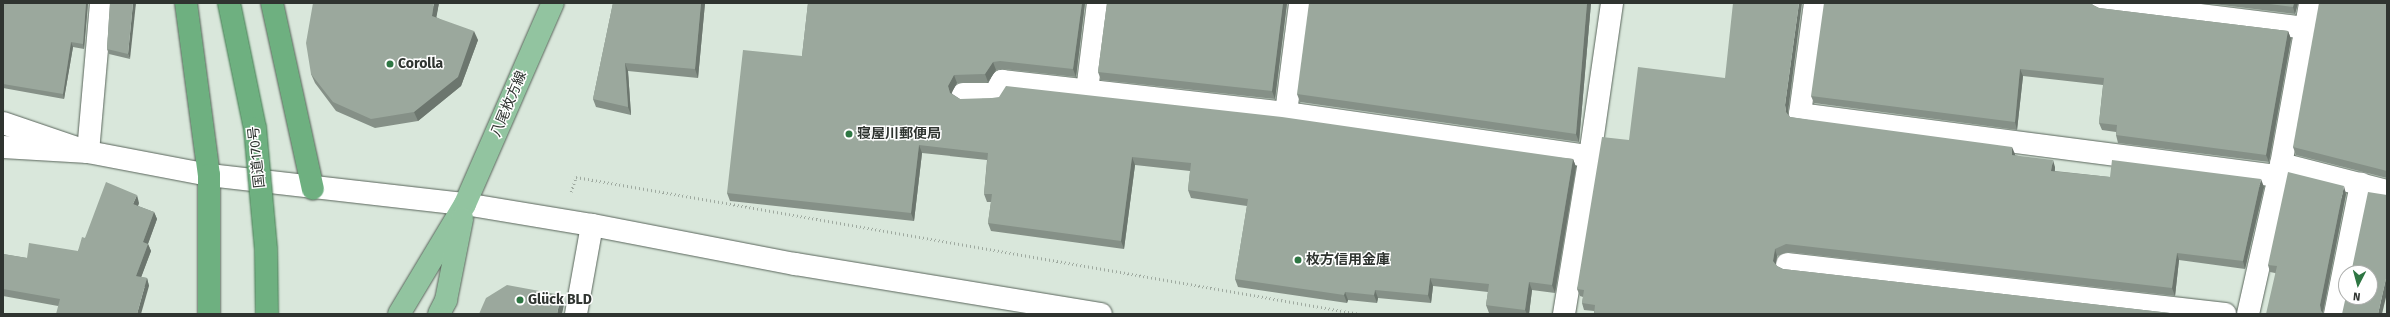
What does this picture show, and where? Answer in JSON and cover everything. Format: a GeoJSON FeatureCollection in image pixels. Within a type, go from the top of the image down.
{"type":"FeatureCollection","features":[{"type":"Feature","properties":{"kind":"highway"},"geometry":{"type":"LineString","coordinates":[[186,3],[209,176],[209,314]]}},
{"type":"Feature","properties":{"kind":"highway","name":"国道170号"},"geometry":{"type":"LineString","coordinates":[[229,3],[255,128],[266,250],[266,314]]}},
{"type":"Feature","properties":{"kind":"highway"},"geometry":{"type":"LineString","coordinates":[[272,3],[313,189]]}},
{"type":"Feature","properties":{"kind":"main road","name":"八尾枚方線"},"geometry":{"type":"LineString","coordinates":[[399,314],[466,204],[553,3]]}},
{"type":"Feature","properties":{"kind":"main road","name":"八尾枚方線"},"geometry":{"type":"LineString","coordinates":[[439,314],[446,300],[466,204]]}},
{"type":"Feature","properties":{"kind":"street"},"geometry":{"type":"LineString","coordinates":[[88,152],[102,3]]}},
{"type":"Feature","properties":{"kind":"street"},"geometry":{"type":"LineString","coordinates":[[1087,91],[1098,3]]}},
{"type":"Feature","properties":{"kind":"street"},"geometry":{"type":"LineString","coordinates":[[1286,113],[1300,3]]}},
{"type":"Feature","properties":{"kind":"street"},"geometry":{"type":"LineString","coordinates":[[1564,314],[1590,156],[1612,3]]}},
{"type":"Feature","properties":{"kind":"street"},"geometry":{"type":"LineString","coordinates":[[1814,3],[1800,114],[2281,168],[2318,174],[2387,191]]}},
{"type":"Feature","properties":{"kind":"street"},"geometry":{"type":"LineString","coordinates":[[2103,3],[2306,28]]}},
{"type":"Feature","properties":{"kind":"street"},"geometry":{"type":"LineString","coordinates":[[2248,314],[2281,168],[2310,3]]}},
{"type":"Feature","properties":{"kind":"street"},"geometry":{"type":"LineString","coordinates":[[963,94],[996,94],[1002,81],[1286,113],[1590,156]]}},
{"type":"Feature","properties":{"kind":"street"},"geometry":{"type":"LineString","coordinates":[[3,123],[88,152],[209,176],[313,189],[466,204],[592,225],[795,264],[1101,314]]}},
{"type":"Feature","properties":{"kind":"street"},"geometry":{"type":"LineString","coordinates":[[3,147],[88,152]]}},
{"type":"Feature","properties":{"kind":"street"},"geometry":{"type":"LineString","coordinates":[[2335,314],[2361,184]]}},
{"type":"Feature","properties":{"kind":"street"},"geometry":{"type":"LineString","coordinates":[[576,314],[592,225]]}},
{"type":"Feature","properties":{"kind":"street"},"geometry":{"type":"LineString","coordinates":[[1787,264],[2225,314]]}},
{"type":"Feature","properties":{"kind":"path"},"geometry":{"type":"LineString","coordinates":[[560,220],[576,177],[1360,314]]}},
{"type":"Feature","properties":{"kind":"building"},"geometry":{"type":"Polygon","coordinates":[[[3,3],[86,3],[83,44],[71,42],[63,94],[3,84],[3,3]]]}},
{"type":"Feature","properties":{"kind":"building"},"geometry":{"type":"Polygon","coordinates":[[[110,3],[133,3],[128,54],[107,49],[110,3]]]}},
{"type":"Feature","properties":{"kind":"building","name":"Corolla"},"geometry":{"type":"Polygon","coordinates":[[[313,3],[434,3],[432,16],[474,31],[458,77],[414,112],[371,119],[333,102],[311,74],[306,43],[313,3]]]}},
{"type":"Feature","properties":{"kind":"building"},"geometry":{"type":"Polygon","coordinates":[[[613,3],[701,3],[695,69],[625,63],[628,107],[593,99],[613,3]]]}},
{"type":"Feature","properties":{"kind":"building"},"geometry":{"type":"Polygon","coordinates":[[[808,3],[1082,3],[1073,69],[1000,61],[993,62],[985,74],[954,75],[948,86],[950,93],[960,99],[999,97],[1006,86],[1282,117],[1573,159],[1552,285],[1529,282],[1525,310],[1486,305],[1489,284],[1430,278],[1428,295],[1375,290],[1374,295],[1345,292],[1344,295],[1235,279],[1248,199],[1188,190],[1191,163],[1132,157],[1121,241],[988,223],[992,194],[984,194],[988,153],[919,145],[911,213],[727,193],[743,50],[802,56],[808,3]]]}},
{"type":"Feature","properties":{"kind":"building"},"geometry":{"type":"Polygon","coordinates":[[[1107,3],[1283,3],[1272,91],[1098,72],[1107,3]]]}},
{"type":"Feature","properties":{"kind":"building"},"geometry":{"type":"Polygon","coordinates":[[[1309,3],[1587,3],[1576,134],[1297,94],[1309,3]]]}},
{"type":"Feature","properties":{"kind":"building"},"geometry":{"type":"Polygon","coordinates":[[[1733,3],[1799,3],[1785,105],[1786,112],[1790,117],[2012,147],[2012,155],[2053,160],[2051,171],[2110,177],[2112,160],[2261,179],[2243,261],[2177,253],[2172,288],[1786,244],[1775,249],[1773,261],[1777,266],[1783,269],[2170,314],[1594,314],[1595,305],[1582,303],[1584,290],[1577,289],[1602,137],[1629,140],[1638,67],[1725,78],[1733,3]]]}},
{"type":"Feature","properties":{"kind":"building"},"geometry":{"type":"Polygon","coordinates":[[[1824,3],[2091,3],[2099,8],[2288,31],[2266,155],[2116,135],[2117,125],[2099,123],[2104,78],[2020,69],[2015,122],[1811,96],[1824,3]]]}},
{"type":"Feature","properties":{"kind":"building"},"geometry":{"type":"Polygon","coordinates":[[[2262,3],[2294,3],[2293,7],[2262,3]]]}},
{"type":"Feature","properties":{"kind":"building"},"geometry":{"type":"Polygon","coordinates":[[[2319,3],[2387,3],[2387,171],[2293,147],[2319,3]]]}},
{"type":"Feature","properties":{"kind":"building"},"geometry":{"type":"Polygon","coordinates":[[[2288,172],[2344,186],[2320,305],[2321,311],[2324,314],[2266,314],[2277,266],[2268,265],[2288,172]]]}},
{"type":"Feature","properties":{"kind":"building"},"geometry":{"type":"Polygon","coordinates":[[[106,182],[137,195],[133,204],[154,212],[143,242],[148,244],[136,276],[147,278],[137,314],[56,314],[60,299],[3,289],[3,254],[27,258],[29,243],[78,251],[82,237],[85,238],[106,182]]]}},
{"type":"Feature","properties":{"kind":"building"},"geometry":{"type":"Polygon","coordinates":[[[2368,192],[2387,195],[2387,274],[2378,314],[2342,314],[2344,305],[2378,305],[2378,265],[2353,265],[2368,192]]]}},
{"type":"Feature","properties":{"kind":"building"},"geometry":{"type":"Polygon","coordinates":[[[507,285],[561,295],[557,314],[479,314],[486,298],[507,285]]]}},
{"type":"Feature","properties":{"kind":"place","name":"Corolla"},"geometry":{"type":"Point","coordinates":[390,64]}},
{"type":"Feature","properties":{"kind":"place","name":"寝屋川郵便局"},"geometry":{"type":"Point","coordinates":[849,134]}},
{"type":"Feature","properties":{"kind":"place","name":"枚方信用金庫"},"geometry":{"type":"Point","coordinates":[1298,260]}},
{"type":"Feature","properties":{"kind":"place","name":"Glück BLD"},"geometry":{"type":"Point","coordinates":[520,300]}}]}
